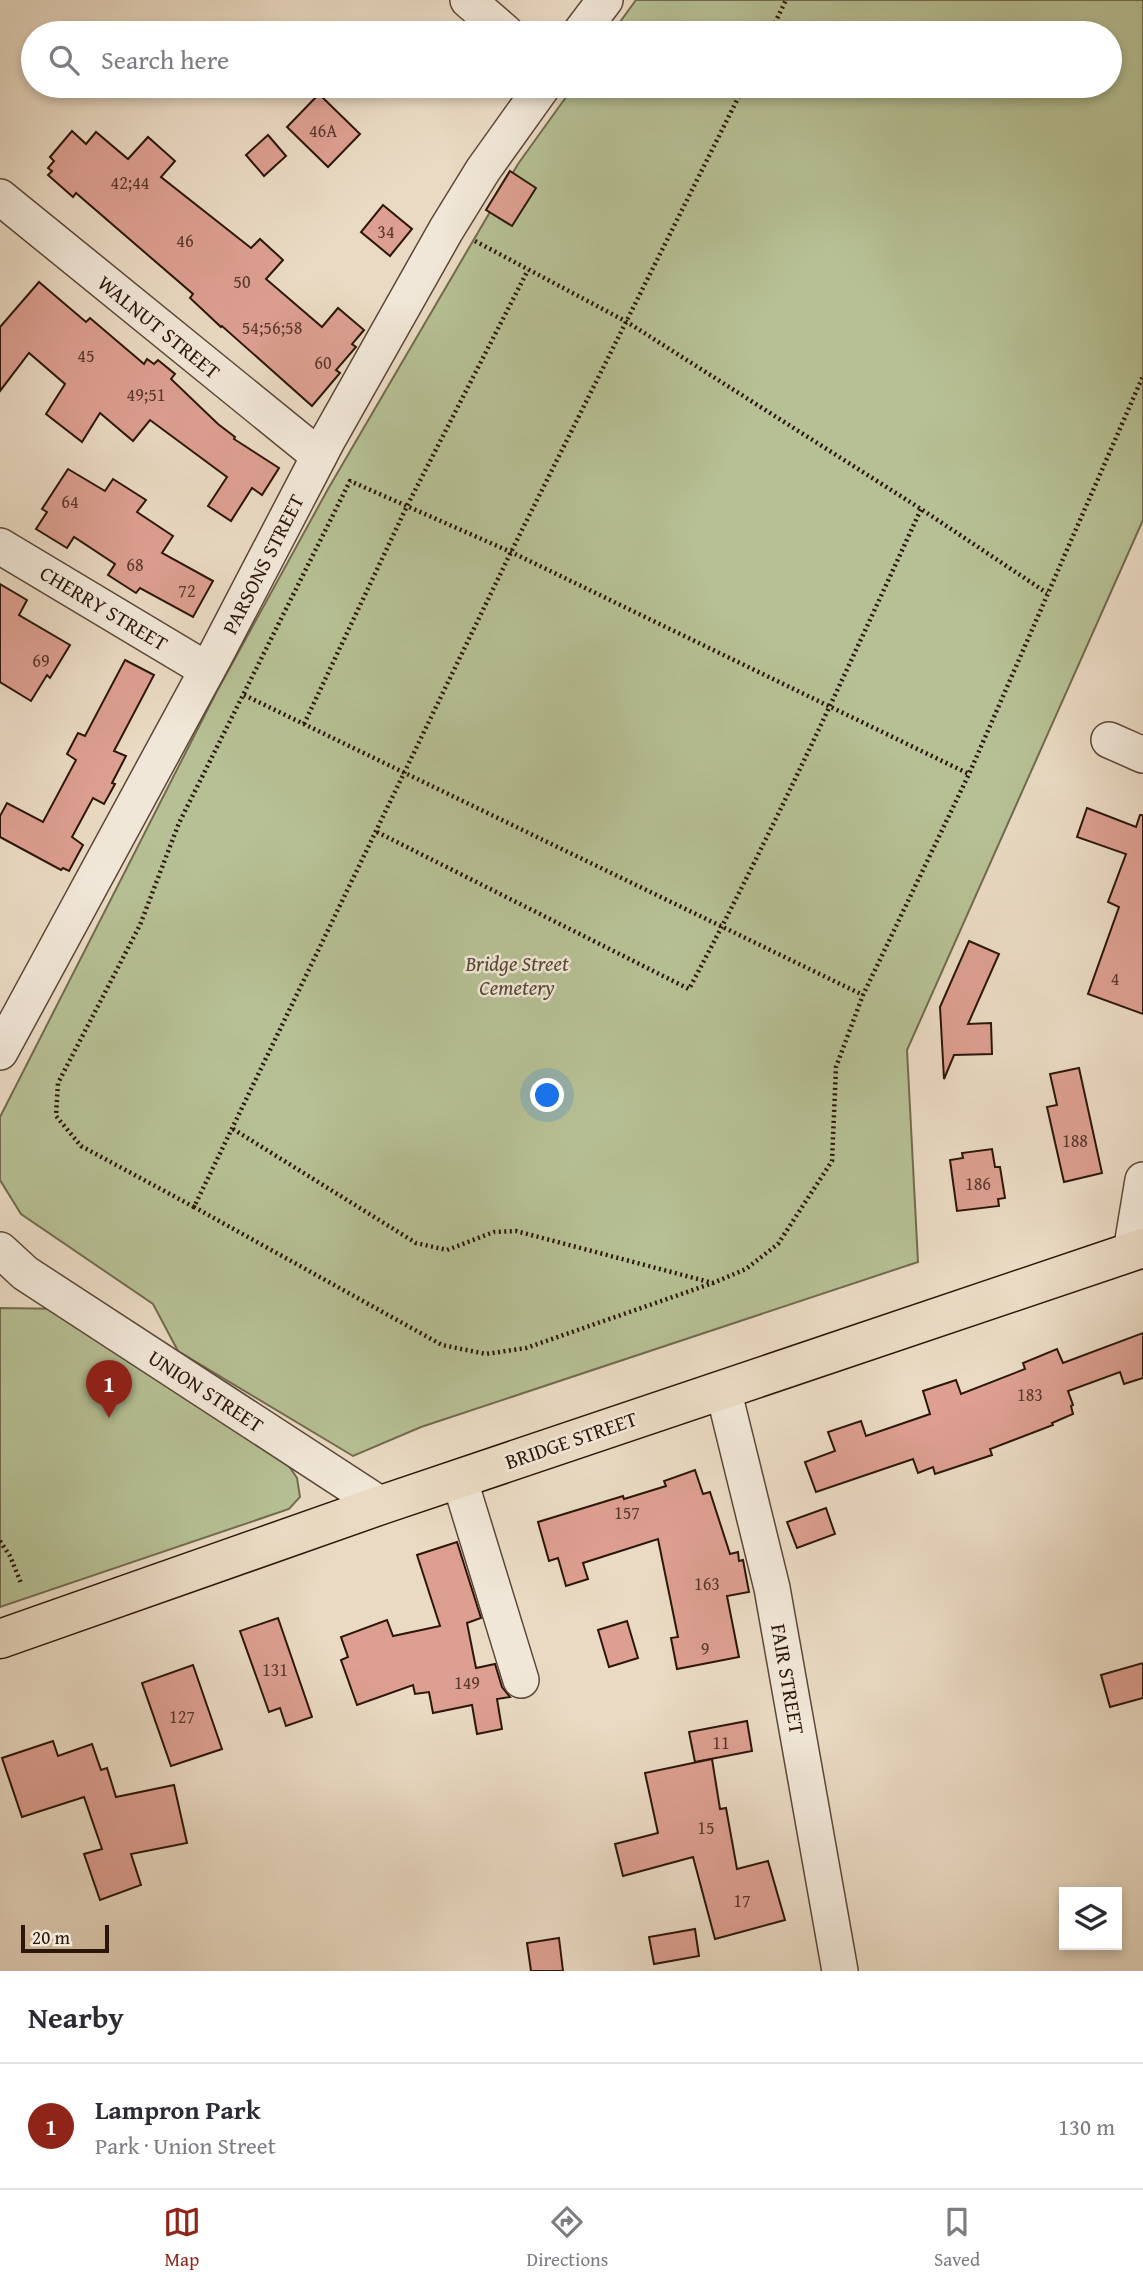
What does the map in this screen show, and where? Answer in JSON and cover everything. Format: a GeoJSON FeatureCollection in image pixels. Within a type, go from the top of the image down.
{"type":"FeatureCollection","features":[{"type":"Feature","properties":{"kind":"highway","name":"BRIDGE STREET"},"geometry":{"type":"LineString","coordinates":[[0,1639],[381,1504],[1137,1250]]}},
{"type":"Feature","properties":{"kind":"street"},"geometry":{"type":"LineString","coordinates":[[468,0],[492,21]]}},
{"type":"Feature","properties":{"kind":"street"},"geometry":{"type":"LineString","coordinates":[[589,21],[605,0]]}},
{"type":"Feature","properties":{"kind":"street","name":"PARSONS STREET"},"geometry":{"type":"LineString","coordinates":[[0,1052],[207,670],[319,456],[446,230],[483,170],[534,98]]}},
{"type":"Feature","properties":{"kind":"street","name":"WALNUT STREET"},"geometry":{"type":"LineString","coordinates":[[0,197],[319,456]]}},
{"type":"Feature","properties":{"kind":"street","name":"CHERRY STREET"},"geometry":{"type":"LineString","coordinates":[[0,546],[207,670]]}},
{"type":"Feature","properties":{"kind":"street"},"geometry":{"type":"LineString","coordinates":[[1109,740],[1143,755]]}},
{"type":"Feature","properties":{"kind":"street"},"geometry":{"type":"LineString","coordinates":[[1137,1250],[1143,1180]]}},
{"type":"Feature","properties":{"kind":"street","name":"UNION STREET"},"geometry":{"type":"LineString","coordinates":[[0,1250],[25,1273],[381,1504]]}},
{"type":"Feature","properties":{"kind":"street","name":"FAIR STREET"},"geometry":{"type":"LineString","coordinates":[[723,1389],[772,1588],[840,1971]]}},
{"type":"Feature","properties":{"kind":"street"},"geometry":{"type":"LineString","coordinates":[[459,1478],[521,1680]]}},
{"type":"Feature","properties":{"kind":"path"},"geometry":{"type":"LineString","coordinates":[[776,21],[786,0]]}},
{"type":"Feature","properties":{"kind":"path"},"geometry":{"type":"LineString","coordinates":[[194,1207],[377,832],[403,772],[738,98]]}},
{"type":"Feature","properties":{"kind":"path"},"geometry":{"type":"LineString","coordinates":[[468,237],[626,322],[921,509],[1047,593]]}},
{"type":"Feature","properties":{"kind":"path"},"geometry":{"type":"LineString","coordinates":[[304,724],[407,506],[528,270]]}},
{"type":"Feature","properties":{"kind":"path"},"geometry":{"type":"LineString","coordinates":[[969,774],[511,552],[350,481],[179,822],[140,925],[58,1083],[56,1116],[81,1146],[443,1345],[486,1354],[526,1349],[746,1269],[778,1244],[832,1161],[836,1067],[863,995],[969,774],[1143,376]]}},
{"type":"Feature","properties":{"kind":"path"},"geometry":{"type":"LineString","coordinates":[[377,832],[689,989],[830,706],[921,509]]}},
{"type":"Feature","properties":{"kind":"path"},"geometry":{"type":"LineString","coordinates":[[243,695],[863,995]]}},
{"type":"Feature","properties":{"kind":"path"},"geometry":{"type":"LineString","coordinates":[[233,1129],[416,1243],[447,1250],[494,1232],[516,1231],[713,1283]]}},
{"type":"Feature","properties":{"kind":"path"},"geometry":{"type":"LineString","coordinates":[[0,1541],[10,1556],[21,1583]]}},
{"type":"Feature","properties":{"kind":"green space","name":"Bridge Street Cemetery"},"geometry":{"type":"Polygon","coordinates":[[[636,0],[1143,0],[1143,520],[907,1050],[918,1262],[421,1427],[353,1456],[178,1351],[153,1304],[21,1214],[0,1180],[0,1117],[216,693],[328,489],[518,164],[565,98],[1122,98],[1122,21],[621,21],[636,0]]]}},
{"type":"Feature","properties":{"kind":"green space"},"geometry":{"type":"Polygon","coordinates":[[[0,1308],[68,1309],[284,1459],[297,1478],[300,1497],[289,1509],[0,1607],[0,1308]]]}},
{"type":"Feature","properties":{"kind":"building"},"geometry":{"type":"Polygon","coordinates":[[[315,98],[323,98],[360,134],[328,167],[287,127],[315,98]]]}},
{"type":"Feature","properties":{"kind":"building"},"geometry":{"type":"Polygon","coordinates":[[[72,131],[86,144],[96,132],[128,159],[148,137],[175,161],[161,177],[251,248],[260,239],[283,260],[266,279],[322,327],[338,308],[364,330],[352,344],[356,347],[336,370],[340,373],[312,406],[190,298],[193,294],[76,193],[73,197],[48,175],[52,171],[48,168],[54,161],[50,157],[72,131]]]}},
{"type":"Feature","properties":{"kind":"building"},"geometry":{"type":"Polygon","coordinates":[[[268,135],[286,156],[264,176],[246,155],[268,135]]]}},
{"type":"Feature","properties":{"kind":"building"},"geometry":{"type":"Polygon","coordinates":[[[510,171],[536,188],[512,226],[486,210],[510,171]]]}},
{"type":"Feature","properties":{"kind":"building"},"geometry":{"type":"Polygon","coordinates":[[[383,205],[412,229],[390,256],[361,232],[383,205]]]}},
{"type":"Feature","properties":{"kind":"building"},"geometry":{"type":"Polygon","coordinates":[[[39,282],[86,322],[90,318],[144,364],[147,359],[154,364],[158,360],[175,374],[171,379],[235,437],[234,439],[279,468],[262,495],[252,488],[231,521],[208,506],[227,477],[150,420],[133,441],[100,413],[82,442],[46,414],[65,384],[29,353],[0,391],[0,327],[39,282]]]}},
{"type":"Feature","properties":{"kind":"building"},"geometry":{"type":"Polygon","coordinates":[[[68,469],[105,491],[113,479],[146,500],[137,512],[173,536],[162,553],[213,581],[193,617],[140,588],[136,593],[108,575],[115,564],[74,537],[67,548],[36,529],[47,512],[42,509],[68,469]]]}},
{"type":"Feature","properties":{"kind":"building"},"geometry":{"type":"Polygon","coordinates":[[[0,584],[27,600],[19,615],[70,645],[50,678],[47,675],[31,701],[0,682],[0,584]]]}},
{"type":"Feature","properties":{"kind":"building"},"geometry":{"type":"Polygon","coordinates":[[[125,660],[154,675],[114,751],[126,756],[112,783],[115,784],[104,804],[93,798],[72,837],[83,845],[69,871],[63,868],[61,870],[0,837],[0,816],[7,803],[43,822],[76,760],[67,754],[78,733],[85,736],[125,660]]]}},
{"type":"Feature","properties":{"kind":"building"},"geometry":{"type":"Polygon","coordinates":[[[1087,808],[1136,827],[1140,815],[1143,815],[1143,1014],[1088,994],[1119,907],[1108,902],[1126,854],[1077,837],[1087,808]]]}},
{"type":"Feature","properties":{"kind":"building"},"geometry":{"type":"Polygon","coordinates":[[[969,941],[999,954],[968,1024],[991,1023],[992,1054],[954,1055],[944,1079],[940,1007],[969,941]]]}},
{"type":"Feature","properties":{"kind":"building"},"geometry":{"type":"Polygon","coordinates":[[[1079,1068],[1102,1173],[1064,1182],[1047,1107],[1057,1105],[1050,1074],[1079,1068]]]}},
{"type":"Feature","properties":{"kind":"building"},"geometry":{"type":"Polygon","coordinates":[[[992,1149],[995,1167],[1000,1167],[1005,1198],[998,1199],[999,1206],[957,1211],[950,1160],[963,1158],[962,1153],[992,1149]]]}},
{"type":"Feature","properties":{"kind":"building"},"geometry":{"type":"Polygon","coordinates":[[[1143,1333],[1143,1378],[1124,1384],[1120,1372],[1068,1391],[1073,1414],[1052,1423],[1053,1425],[990,1449],[992,1455],[935,1474],[933,1467],[918,1473],[913,1459],[816,1492],[805,1462],[835,1451],[828,1432],[861,1421],[866,1436],[930,1414],[923,1391],[956,1380],[961,1394],[1025,1369],[1023,1363],[1057,1349],[1063,1363],[1143,1333]]]}},
{"type":"Feature","properties":{"kind":"building"},"geometry":{"type":"Polygon","coordinates":[[[695,1470],[703,1494],[710,1492],[730,1554],[738,1552],[739,1561],[743,1560],[749,1592],[727,1596],[739,1657],[677,1669],[671,1638],[678,1637],[658,1539],[583,1563],[588,1579],[566,1586],[558,1558],[549,1561],[538,1522],[666,1486],[664,1481],[695,1470]]]}},
{"type":"Feature","properties":{"kind":"building"},"geometry":{"type":"Polygon","coordinates":[[[826,1508],[835,1534],[797,1548],[787,1522],[826,1508]]]}},
{"type":"Feature","properties":{"kind":"building"},"geometry":{"type":"Polygon","coordinates":[[[457,1542],[481,1618],[467,1623],[476,1668],[495,1664],[502,1687],[510,1697],[497,1699],[502,1729],[477,1734],[472,1705],[433,1713],[429,1692],[415,1694],[413,1685],[357,1705],[341,1660],[348,1657],[341,1637],[387,1620],[393,1636],[440,1626],[417,1555],[457,1542]]]}},
{"type":"Feature","properties":{"kind":"building"},"geometry":{"type":"Polygon","coordinates":[[[278,1618],[312,1717],[286,1726],[280,1708],[269,1712],[240,1631],[278,1618]]]}},
{"type":"Feature","properties":{"kind":"building"},"geometry":{"type":"Polygon","coordinates":[[[627,1621],[638,1658],[609,1667],[598,1630],[627,1621]]]}},
{"type":"Feature","properties":{"kind":"building"},"geometry":{"type":"Polygon","coordinates":[[[1143,1663],[1143,1698],[1110,1707],[1101,1675],[1143,1663]]]}},
{"type":"Feature","properties":{"kind":"building"},"geometry":{"type":"Polygon","coordinates":[[[193,1665],[222,1749],[171,1766],[142,1683],[193,1665]]]}},
{"type":"Feature","properties":{"kind":"building"},"geometry":{"type":"Polygon","coordinates":[[[747,1721],[752,1751],[695,1762],[689,1732],[747,1721]]]}},
{"type":"Feature","properties":{"kind":"building"},"geometry":{"type":"Polygon","coordinates":[[[53,1741],[58,1756],[92,1744],[101,1770],[107,1768],[116,1797],[174,1785],[187,1843],[131,1854],[141,1885],[100,1900],[84,1854],[102,1849],[84,1797],[22,1817],[2,1758],[53,1741]]]}},
{"type":"Feature","properties":{"kind":"building"},"geometry":{"type":"Polygon","coordinates":[[[712,1759],[720,1809],[726,1808],[737,1869],[768,1861],[785,1920],[715,1939],[693,1857],[623,1876],[615,1844],[658,1833],[645,1773],[712,1759]]]}},
{"type":"Feature","properties":{"kind":"building"},"geometry":{"type":"Polygon","coordinates":[[[695,1929],[699,1956],[654,1964],[649,1937],[695,1929]]]}},
{"type":"Feature","properties":{"kind":"building"},"geometry":{"type":"Polygon","coordinates":[[[559,1938],[563,1971],[531,1971],[527,1943],[559,1938]]]}},
{"type":"Feature","properties":{"kind":"place","name":"Lampron Park"},"geometry":{"type":"Point","coordinates":[109,1418]}}]}
